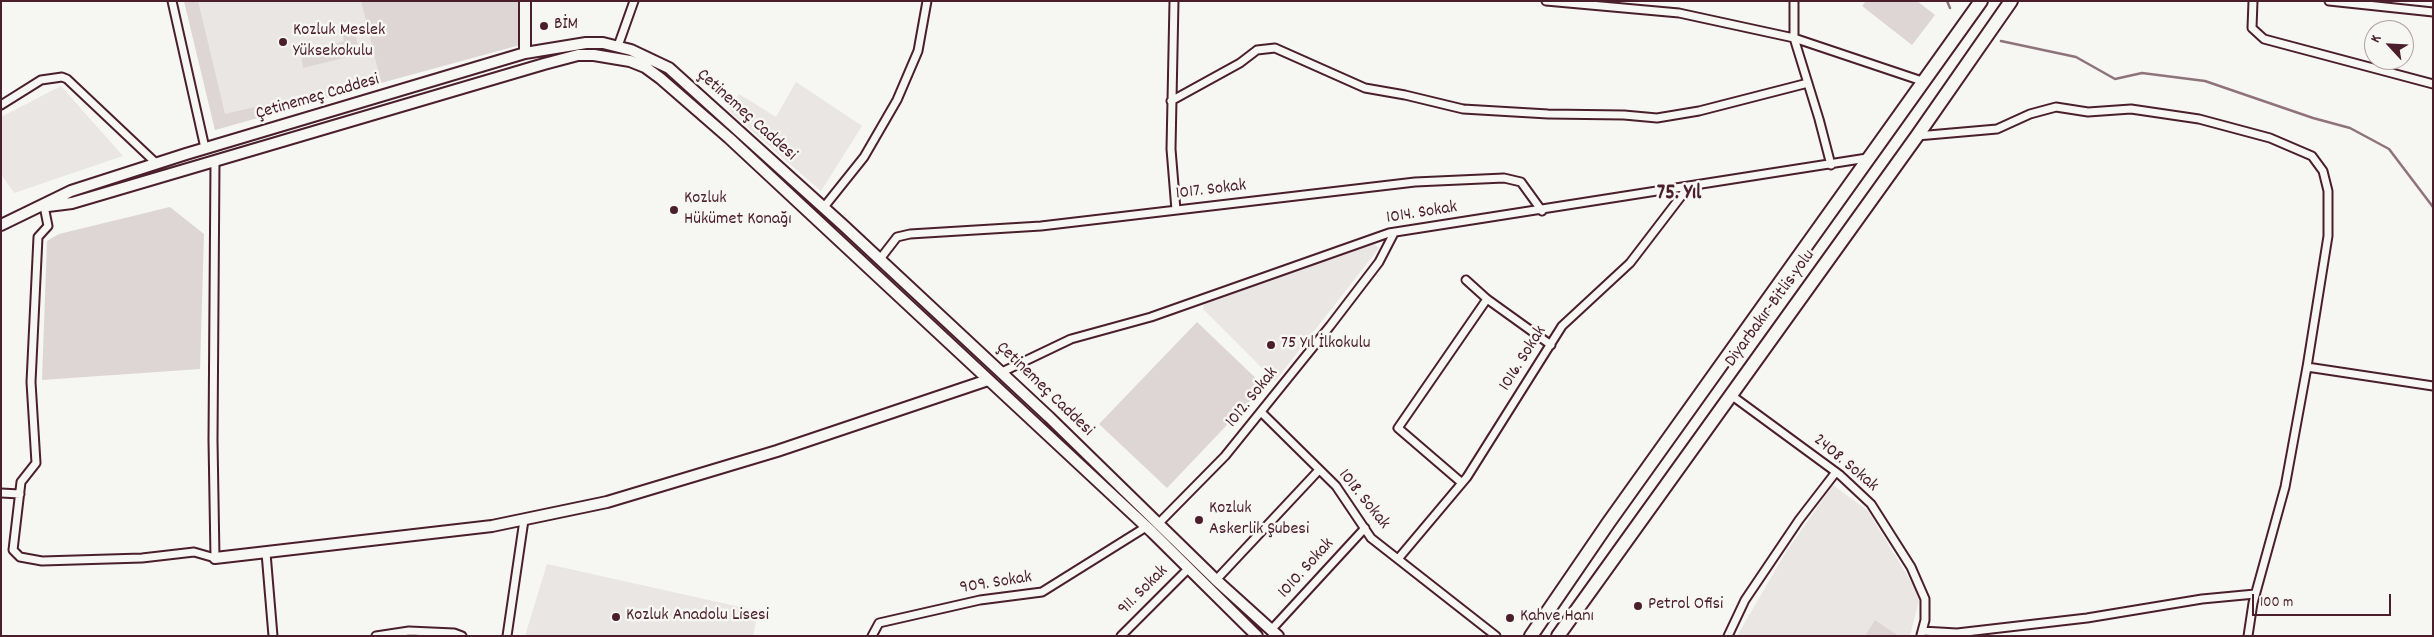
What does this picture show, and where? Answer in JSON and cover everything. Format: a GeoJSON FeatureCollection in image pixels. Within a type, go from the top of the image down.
{"type":"FeatureCollection","features":[{"type":"Feature","properties":{"kind":"highway","name":"Diyarbakır-Bitlis yolu"},"geometry":{"type":"LineString","coordinates":[[1531,636],[1609,522],[1867,158],[1925,82],[1981,1]]}},
{"type":"Feature","properties":{"kind":"highway","name":"Diyarbakır-Bitlis yolu"},"geometry":{"type":"LineString","coordinates":[[1558,636],[1917,136],[2011,1]]}},
{"type":"Feature","properties":{"kind":"main road"},"geometry":{"type":"LineString","coordinates":[[525,1],[525,52]]}},
{"type":"Feature","properties":{"kind":"main road","name":"Çetinemeç Caddesi"},"geometry":{"type":"LineString","coordinates":[[1,225],[71,192],[205,148],[525,52],[586,43],[603,43],[618,46],[646,56],[668,68],[824,207],[1002,372],[1216,580],[1275,633]]}},
{"type":"Feature","properties":{"kind":"main road","name":"Çetinemeç Caddesi"},"geometry":{"type":"LineString","coordinates":[[44,206],[72,203],[578,55],[594,55],[630,61],[645,67],[660,78],[729,138],[1146,527],[1257,636]]}},
{"type":"Feature","properties":{"kind":"main road"},"geometry":{"type":"LineString","coordinates":[[215,558],[492,526],[607,502],[777,451],[988,380]]}},
{"type":"Feature","properties":{"kind":"street"},"geometry":{"type":"LineString","coordinates":[[172,1],[205,148]]}},
{"type":"Feature","properties":{"kind":"street"},"geometry":{"type":"LineString","coordinates":[[618,46],[634,1]]}},
{"type":"Feature","properties":{"kind":"street"},"geometry":{"type":"LineString","coordinates":[[824,207],[864,157],[897,100],[918,52],[926,1]]}},
{"type":"Feature","properties":{"kind":"street"},"geometry":{"type":"LineString","coordinates":[[1174,1],[1171,149],[1176,210]]}},
{"type":"Feature","properties":{"kind":"street"},"geometry":{"type":"LineString","coordinates":[[1546,1],[1679,13],[1794,38],[1925,82]]}},
{"type":"Feature","properties":{"kind":"street"},"geometry":{"type":"LineString","coordinates":[[1794,1],[1794,38],[1830,164]]}},
{"type":"Feature","properties":{"kind":"street"},"geometry":{"type":"LineString","coordinates":[[2253,1],[2252,28],[2264,39],[2433,84]]}},
{"type":"Feature","properties":{"kind":"street"},"geometry":{"type":"LineString","coordinates":[[2329,1],[2433,12]]}},
{"type":"Feature","properties":{"kind":"street"},"geometry":{"type":"LineString","coordinates":[[1171,101],[1240,64],[1257,50],[1274,48],[1365,88],[1405,94],[1463,108],[1548,114],[1624,115],[1657,118],[1699,111],[1808,83]]}},
{"type":"Feature","properties":{"kind":"street"},"geometry":{"type":"LineString","coordinates":[[1,105],[41,80],[62,77],[67,79],[157,164]]}},
{"type":"Feature","properties":{"kind":"street"},"geometry":{"type":"LineString","coordinates":[[1917,136],[1997,129],[2030,114],[2056,107],[2088,112],[2130,109],[2199,119],[2270,138],[2312,156],[2323,171],[2328,191],[2328,236],[2308,367],[2285,487],[2255,594],[2248,636]]}},
{"type":"Feature","properties":{"kind":"street","name":"1014. Sokak"},"geometry":{"type":"LineString","coordinates":[[1002,372],[1071,339],[1151,317],[1394,232],[1542,211],[1867,158]]}},
{"type":"Feature","properties":{"kind":"street"},"geometry":{"type":"LineString","coordinates":[[44,206],[48,226],[38,237],[31,382],[36,463],[21,482],[12,550],[20,558],[42,561],[142,558],[194,552],[215,558],[213,440],[214,160]]}},
{"type":"Feature","properties":{"kind":"street","name":"1017. Sokak"},"geometry":{"type":"LineString","coordinates":[[880,259],[897,237],[910,234],[1041,226],[1415,182],[1504,178],[1521,182],[1542,211]]}},
{"type":"Feature","properties":{"kind":"street","name":"1016. Sokak"},"geometry":{"type":"LineString","coordinates":[[1398,559],[1462,483],[1562,326],[1630,263],[1689,186]]}},
{"type":"Feature","properties":{"kind":"street","name":"1012. Sokak"},"geometry":{"type":"LineString","coordinates":[[1158,524],[1225,456],[1261,412],[1378,262],[1394,232]]}},
{"type":"Feature","properties":{"kind":"street"},"geometry":{"type":"LineString","coordinates":[[1466,280],[1487,299],[1551,345]]}},
{"type":"Feature","properties":{"kind":"street"},"geometry":{"type":"LineString","coordinates":[[1462,483],[1398,428],[1487,299]]}},
{"type":"Feature","properties":{"kind":"street"},"geometry":{"type":"LineString","coordinates":[[2308,367],[2433,386]]}},
{"type":"Feature","properties":{"kind":"street","name":"2408. Sokak"},"geometry":{"type":"LineString","coordinates":[[1731,395],[1836,472],[1871,504],[1910,567],[1925,599],[1925,620],[1921,634]]}},
{"type":"Feature","properties":{"kind":"street","name":"1018. Sokak"},"geometry":{"type":"LineString","coordinates":[[1261,412],[1336,486],[1371,538],[1496,636]]}},
{"type":"Feature","properties":{"kind":"street"},"geometry":{"type":"LineString","coordinates":[[1216,580],[1319,470]]}},
{"type":"Feature","properties":{"kind":"street"},"geometry":{"type":"LineString","coordinates":[[1728,636],[1745,600],[1799,520],[1836,472]]}},
{"type":"Feature","properties":{"kind":"street"},"geometry":{"type":"LineString","coordinates":[[1,493],[20,494]]}},
{"type":"Feature","properties":{"kind":"street"},"geometry":{"type":"LineString","coordinates":[[507,636],[524,520]]}},
{"type":"Feature","properties":{"kind":"street","name":"909. Sokak"},"geometry":{"type":"LineString","coordinates":[[872,636],[878,623],[980,600],[1042,592],[1146,527]]}},
{"type":"Feature","properties":{"kind":"street","name":"1010. Sokak"},"geometry":{"type":"LineString","coordinates":[[1275,633],[1365,528]]}},
{"type":"Feature","properties":{"kind":"street"},"geometry":{"type":"LineString","coordinates":[[266,553],[272,636]]}},
{"type":"Feature","properties":{"kind":"street","name":"911. Sokak"},"geometry":{"type":"LineString","coordinates":[[1121,636],[1189,568]]}},
{"type":"Feature","properties":{"kind":"street"},"geometry":{"type":"LineString","coordinates":[[1921,634],[1958,635],[2087,618],[2202,599],[2255,594]]}},
{"type":"Feature","properties":{"kind":"street"},"geometry":{"type":"LineString","coordinates":[[376,636],[410,631],[462,636]]}},
{"type":"Feature","properties":{"kind":"shaded area","name":"Kozluk Meslek Yüksekokulu"},"geometry":{"type":"Polygon","coordinates":[[[184,1],[361,1],[381,83],[215,130],[184,1]]]}},
{"type":"Feature","properties":{"kind":"shaded area"},"geometry":{"type":"Polygon","coordinates":[[[184,1],[198,1],[225,114],[353,84],[356,90],[215,130],[184,1]]]}},
{"type":"Feature","properties":{"kind":"shaded area"},"geometry":{"type":"Polygon","coordinates":[[[361,1],[519,1],[520,45],[381,83],[361,1]]]}},
{"type":"Feature","properties":{"kind":"shaded area"},"geometry":{"type":"Polygon","coordinates":[[[1866,1],[1917,1],[1935,15],[1912,45],[1862,6],[1866,1]]]}},
{"type":"Feature","properties":{"kind":"shaded area"},"geometry":{"type":"Polygon","coordinates":[[[354,28],[360,54],[303,68],[301,53],[344,41],[342,32],[354,28]]]}},
{"type":"Feature","properties":{"kind":"shaded area"},"geometry":{"type":"Polygon","coordinates":[[[796,82],[862,126],[821,191],[729,111],[739,94],[776,117],[796,82]]]}},
{"type":"Feature","properties":{"kind":"shaded area"},"geometry":{"type":"Polygon","coordinates":[[[61,86],[123,156],[14,193],[1,174],[1,117],[61,86]]]}},
{"type":"Feature","properties":{"kind":"shaded area"},"geometry":{"type":"Polygon","coordinates":[[[170,207],[204,234],[200,369],[42,380],[47,241],[59,234],[170,207]]]}},
{"type":"Feature","properties":{"kind":"shaded area","name":"75 Yıl İlkokulu"},"geometry":{"type":"Polygon","coordinates":[[[1374,244],[1379,248],[1275,381],[1203,309],[1204,304],[1374,244]]]}},
{"type":"Feature","properties":{"kind":"shaded area"},"geometry":{"type":"Polygon","coordinates":[[[1197,322],[1264,386],[1167,488],[1099,424],[1197,322]]]}},
{"type":"Feature","properties":{"kind":"shaded area"},"geometry":{"type":"Polygon","coordinates":[[[1833,485],[1868,511],[1913,585],[1919,600],[1910,636],[1737,636],[1786,552],[1833,485]]]}},
{"type":"Feature","properties":{"kind":"shaded area","name":"Kozluk Anadolu Lisesi"},"geometry":{"type":"Polygon","coordinates":[[[547,564],[758,611],[753,636],[525,636],[547,564]]]}},
{"type":"Feature","properties":{"kind":"shaded area"},"geometry":{"type":"Polygon","coordinates":[[[1875,620],[1897,635],[1897,636],[1865,636],[1875,620]]]}},
{"type":"Feature","properties":{"kind":"waterway"},"geometry":{"type":"LineString","coordinates":[[1947,1],[1950,8]]}},
{"type":"Feature","properties":{"kind":"waterway"},"geometry":{"type":"LineString","coordinates":[[2001,41],[2076,57],[2115,79],[2142,73],[2205,81],[2313,118],[2350,128],[2389,149],[2433,207]]}},
{"type":"Feature","properties":{"kind":"place","name":"BİM"},"geometry":{"type":"Point","coordinates":[544,26]}},
{"type":"Feature","properties":{"kind":"place","name":"Kozluk Meslek Yüksekokulu"},"geometry":{"type":"Point","coordinates":[283,42]}},
{"type":"Feature","properties":{"kind":"place","name":"Kozluk Hükümet Konağı"},"geometry":{"type":"Point","coordinates":[674,210]}},
{"type":"Feature","properties":{"kind":"place","name":"75 Yıl İlkokulu"},"geometry":{"type":"Point","coordinates":[1271,345]}},
{"type":"Feature","properties":{"kind":"place","name":"Kozluk Askerlik Şubesi"},"geometry":{"type":"Point","coordinates":[1199,520]}},
{"type":"Feature","properties":{"kind":"place","name":"Petrol Ofisi"},"geometry":{"type":"Point","coordinates":[1638,606]}},
{"type":"Feature","properties":{"kind":"place","name":"Kozluk Anadolu Lisesi"},"geometry":{"type":"Point","coordinates":[616,617]}},
{"type":"Feature","properties":{"kind":"place","name":"Kahve Hanı"},"geometry":{"type":"Point","coordinates":[1510,618]}},
{"type":"Feature","properties":{"kind":"district","name":"75. Yıl"},"geometry":{"type":"Point","coordinates":[1679,195]}}]}
